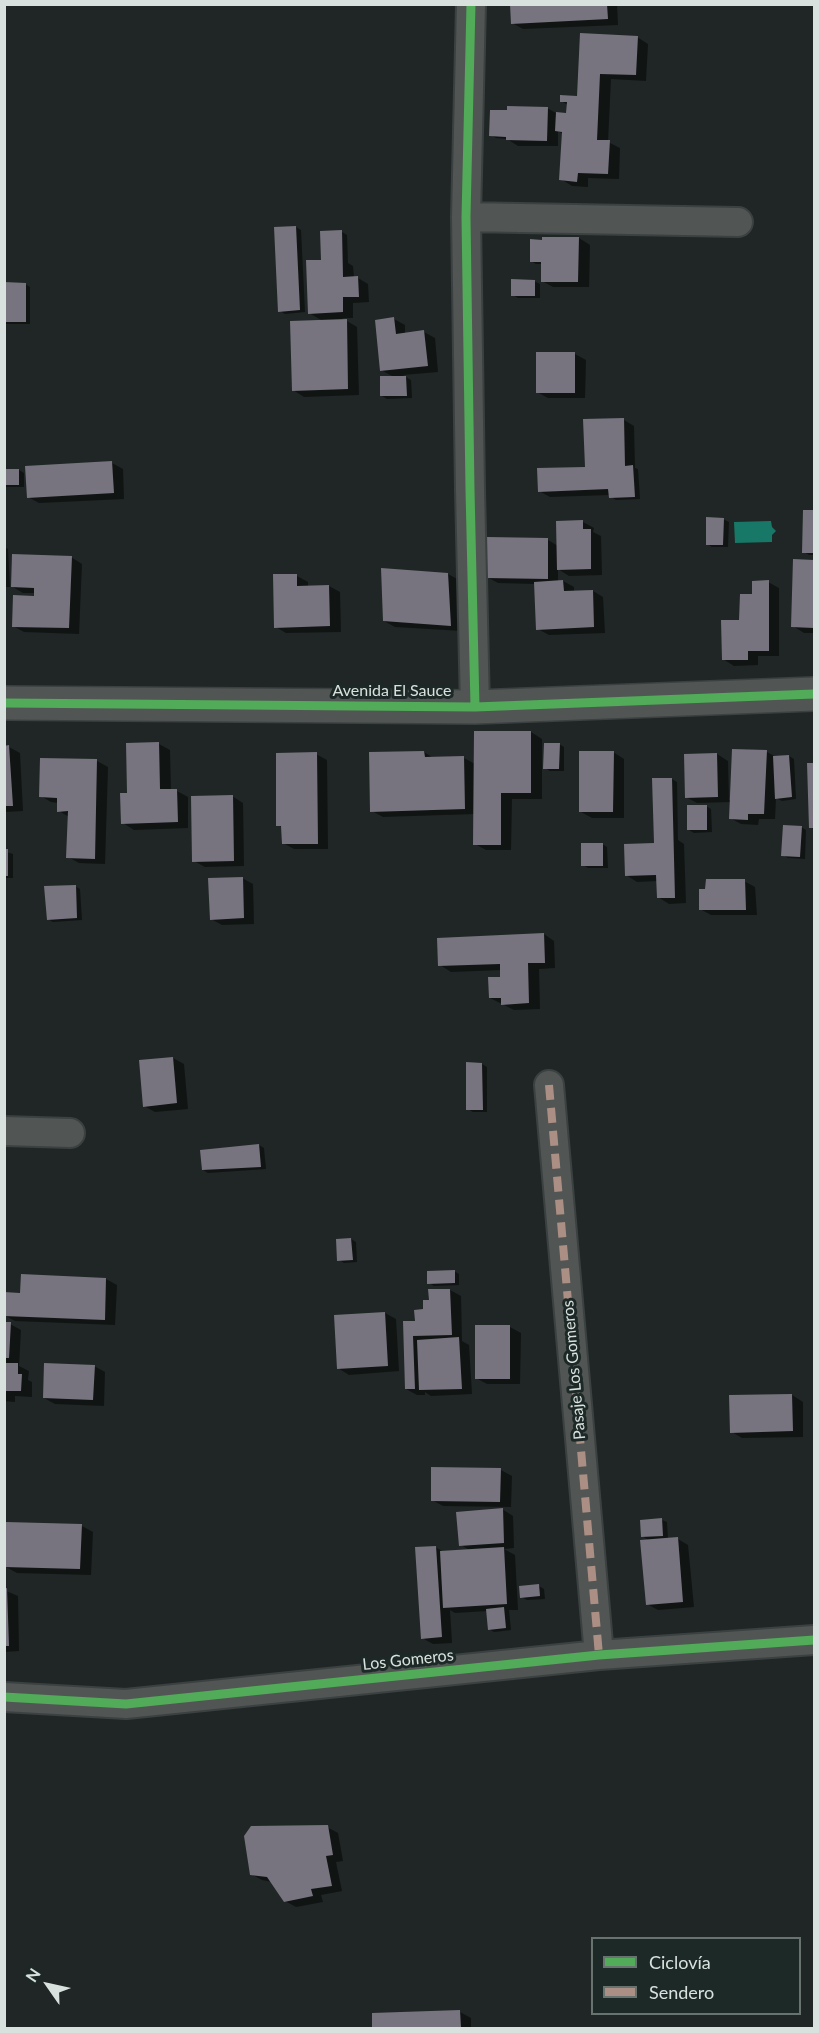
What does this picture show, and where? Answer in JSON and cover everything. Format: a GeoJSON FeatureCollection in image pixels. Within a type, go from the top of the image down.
{"type":"FeatureCollection","features":[{"type":"Feature","properties":{"kind":"street"},"geometry":{"type":"LineString","coordinates":[[471,4],[466,218],[475,707]]}},
{"type":"Feature","properties":{"kind":"street"},"geometry":{"type":"LineString","coordinates":[[466,218],[738,222]]}},
{"type":"Feature","properties":{"kind":"street","name":"Avenida El Sauce"},"geometry":{"type":"LineString","coordinates":[[4,704],[475,707],[814,694]]}},
{"type":"Feature","properties":{"kind":"street","name":"Pasaje Los Gomeros"},"geometry":{"type":"LineString","coordinates":[[549,1085],[598,1655]]}},
{"type":"Feature","properties":{"kind":"street"},"geometry":{"type":"LineString","coordinates":[[4,1131],[70,1133]]}},
{"type":"Feature","properties":{"kind":"street","name":"Los Gomeros"},"geometry":{"type":"LineString","coordinates":[[4,1697],[126,1704],[598,1655],[814,1640]]}},
{"type":"Feature","properties":{"kind":"shaded area"},"geometry":{"type":"Polygon","coordinates":[[[771,521],[776,531],[772,535],[772,542],[735,543],[734,522],[771,521]]]}},
{"type":"Feature","properties":{"kind":"building"},"geometry":{"type":"Polygon","coordinates":[[[510,4],[607,4],[608,19],[511,24],[510,4]]]}},
{"type":"Feature","properties":{"kind":"building"},"geometry":{"type":"Polygon","coordinates":[[[580,33],[638,36],[636,75],[600,74],[597,140],[610,140],[608,174],[578,173],[577,182],[559,180],[562,132],[555,131],[556,112],[566,113],[567,102],[560,102],[560,95],[577,96],[580,33]]]}},
{"type":"Feature","properties":{"kind":"building"},"geometry":{"type":"Polygon","coordinates":[[[507,106],[548,107],[547,141],[506,140],[506,137],[489,136],[490,110],[507,110],[507,106]]]}},
{"type":"Feature","properties":{"kind":"building"},"geometry":{"type":"Polygon","coordinates":[[[296,226],[300,310],[278,312],[274,227],[296,226]]]}},
{"type":"Feature","properties":{"kind":"building"},"geometry":{"type":"Polygon","coordinates":[[[342,230],[343,277],[358,276],[359,297],[343,297],[343,312],[308,314],[306,260],[321,260],[320,231],[342,230]]]}},
{"type":"Feature","properties":{"kind":"building"},"geometry":{"type":"Polygon","coordinates":[[[542,237],[579,237],[578,282],[541,282],[541,262],[530,262],[530,239],[542,240],[542,237]]]}},
{"type":"Feature","properties":{"kind":"building"},"geometry":{"type":"Polygon","coordinates":[[[511,279],[535,280],[535,296],[511,296],[511,279]]]}},
{"type":"Feature","properties":{"kind":"building"},"geometry":{"type":"Polygon","coordinates":[[[4,282],[26,283],[26,322],[4,322],[4,282]]]}},
{"type":"Feature","properties":{"kind":"building"},"geometry":{"type":"Polygon","coordinates":[[[394,317],[396,334],[424,330],[428,366],[380,371],[375,320],[394,317]]]}},
{"type":"Feature","properties":{"kind":"building"},"geometry":{"type":"Polygon","coordinates":[[[347,319],[348,389],[292,391],[290,321],[347,319]]]}},
{"type":"Feature","properties":{"kind":"building"},"geometry":{"type":"Polygon","coordinates":[[[536,352],[575,352],[575,393],[536,393],[536,352]]]}},
{"type":"Feature","properties":{"kind":"building"},"geometry":{"type":"Polygon","coordinates":[[[380,376],[406,376],[407,396],[380,396],[380,376]]]}},
{"type":"Feature","properties":{"kind":"building"},"geometry":{"type":"Polygon","coordinates":[[[624,418],[625,466],[633,465],[635,497],[609,498],[608,489],[538,492],[537,468],[585,467],[583,419],[624,418]]]}},
{"type":"Feature","properties":{"kind":"building"},"geometry":{"type":"Polygon","coordinates":[[[112,461],[114,493],[27,498],[25,466],[112,461]]]}},
{"type":"Feature","properties":{"kind":"building"},"geometry":{"type":"Polygon","coordinates":[[[4,469],[19,469],[19,485],[4,485],[4,469]]]}},
{"type":"Feature","properties":{"kind":"building"},"geometry":{"type":"Polygon","coordinates":[[[803,510],[814,510],[814,553],[802,553],[803,510]]]}},
{"type":"Feature","properties":{"kind":"building"},"geometry":{"type":"Polygon","coordinates":[[[706,517],[724,518],[723,545],[706,545],[706,517]]]}},
{"type":"Feature","properties":{"kind":"building"},"geometry":{"type":"Polygon","coordinates":[[[583,520],[583,529],[591,529],[591,569],[557,570],[556,521],[583,520]]]}},
{"type":"Feature","properties":{"kind":"building"},"geometry":{"type":"Polygon","coordinates":[[[487,537],[548,538],[548,579],[486,578],[487,537]]]}},
{"type":"Feature","properties":{"kind":"building"},"geometry":{"type":"Polygon","coordinates":[[[12,554],[72,556],[69,628],[12,627],[13,595],[34,596],[34,588],[11,587],[12,554]]]}},
{"type":"Feature","properties":{"kind":"building"},"geometry":{"type":"Polygon","coordinates":[[[793,559],[814,560],[814,628],[791,627],[793,559]]]}},
{"type":"Feature","properties":{"kind":"building"},"geometry":{"type":"Polygon","coordinates":[[[381,568],[448,573],[451,626],[383,621],[381,568]]]}},
{"type":"Feature","properties":{"kind":"building"},"geometry":{"type":"Polygon","coordinates":[[[273,574],[297,574],[297,586],[329,585],[330,626],[274,628],[273,574]]]}},
{"type":"Feature","properties":{"kind":"building"},"geometry":{"type":"Polygon","coordinates":[[[563,580],[564,591],[593,590],[594,627],[536,630],[534,582],[563,580]]]}},
{"type":"Feature","properties":{"kind":"building"},"geometry":{"type":"Polygon","coordinates":[[[769,580],[769,651],[748,651],[748,660],[722,660],[721,620],[739,620],[740,594],[752,594],[752,581],[769,580]]]}},
{"type":"Feature","properties":{"kind":"building"},"geometry":{"type":"Polygon","coordinates":[[[474,731],[531,731],[531,793],[501,793],[501,845],[473,845],[474,731]]]}},
{"type":"Feature","properties":{"kind":"building"},"geometry":{"type":"Polygon","coordinates":[[[159,742],[160,789],[177,789],[178,822],[121,824],[120,793],[127,793],[126,743],[159,742]]]}},
{"type":"Feature","properties":{"kind":"building"},"geometry":{"type":"Polygon","coordinates":[[[544,743],[560,743],[559,769],[543,769],[544,743]]]}},
{"type":"Feature","properties":{"kind":"building"},"geometry":{"type":"Polygon","coordinates":[[[9,745],[13,806],[4,806],[4,746],[9,745]]]}},
{"type":"Feature","properties":{"kind":"building"},"geometry":{"type":"Polygon","coordinates":[[[732,749],[767,750],[764,814],[748,814],[748,820],[729,819],[732,749]]]}},
{"type":"Feature","properties":{"kind":"building"},"geometry":{"type":"Polygon","coordinates":[[[424,751],[425,757],[464,756],[465,809],[370,812],[369,752],[424,751]]]}},
{"type":"Feature","properties":{"kind":"building"},"geometry":{"type":"Polygon","coordinates":[[[579,751],[614,751],[613,812],[579,812],[579,751]]]}},
{"type":"Feature","properties":{"kind":"building"},"geometry":{"type":"Polygon","coordinates":[[[317,752],[318,844],[282,844],[281,826],[276,826],[276,753],[317,752]]]}},
{"type":"Feature","properties":{"kind":"building"},"geometry":{"type":"Polygon","coordinates":[[[717,753],[718,797],[685,798],[684,754],[717,753]]]}},
{"type":"Feature","properties":{"kind":"building"},"geometry":{"type":"Polygon","coordinates":[[[789,755],[792,797],[775,799],[773,756],[789,755]]]}},
{"type":"Feature","properties":{"kind":"building"},"geometry":{"type":"Polygon","coordinates":[[[40,758],[97,759],[95,859],[66,858],[68,811],[57,812],[57,798],[39,797],[40,758]]]}},
{"type":"Feature","properties":{"kind":"building"},"geometry":{"type":"Polygon","coordinates":[[[807,763],[814,763],[814,828],[809,828],[807,763]]]}},
{"type":"Feature","properties":{"kind":"building"},"geometry":{"type":"Polygon","coordinates":[[[652,778],[672,778],[675,898],[657,898],[656,875],[625,876],[624,844],[654,843],[652,778]]]}},
{"type":"Feature","properties":{"kind":"building"},"geometry":{"type":"Polygon","coordinates":[[[233,795],[234,861],[192,862],[191,796],[233,795]]]}},
{"type":"Feature","properties":{"kind":"building"},"geometry":{"type":"Polygon","coordinates":[[[687,805],[707,805],[707,830],[687,830],[687,805]]]}},
{"type":"Feature","properties":{"kind":"building"},"geometry":{"type":"Polygon","coordinates":[[[783,825],[802,826],[800,857],[781,856],[783,825]]]}},
{"type":"Feature","properties":{"kind":"building"},"geometry":{"type":"Polygon","coordinates":[[[581,843],[603,843],[603,866],[581,866],[581,843]]]}},
{"type":"Feature","properties":{"kind":"building"},"geometry":{"type":"Polygon","coordinates":[[[4,849],[8,849],[8,876],[4,876],[4,849]]]}},
{"type":"Feature","properties":{"kind":"building"},"geometry":{"type":"Polygon","coordinates":[[[243,877],[244,918],[210,920],[208,878],[243,877]]]}},
{"type":"Feature","properties":{"kind":"building"},"geometry":{"type":"Polygon","coordinates":[[[706,879],[745,879],[746,910],[699,910],[699,889],[705,889],[706,879]]]}},
{"type":"Feature","properties":{"kind":"building"},"geometry":{"type":"Polygon","coordinates":[[[76,885],[77,918],[47,920],[44,886],[76,885]]]}},
{"type":"Feature","properties":{"kind":"building"},"geometry":{"type":"Polygon","coordinates":[[[544,933],[545,963],[528,963],[529,1003],[501,1005],[501,998],[489,998],[488,977],[500,977],[500,964],[438,966],[437,938],[544,933]]]}},
{"type":"Feature","properties":{"kind":"building"},"geometry":{"type":"Polygon","coordinates":[[[173,1057],[177,1103],[143,1107],[139,1060],[173,1057]]]}},
{"type":"Feature","properties":{"kind":"building"},"geometry":{"type":"Polygon","coordinates":[[[466,1062],[482,1063],[483,1110],[466,1110],[466,1062]]]}},
{"type":"Feature","properties":{"kind":"building"},"geometry":{"type":"Polygon","coordinates":[[[259,1144],[261,1167],[202,1170],[200,1150],[259,1144]]]}},
{"type":"Feature","properties":{"kind":"building"},"geometry":{"type":"Polygon","coordinates":[[[351,1238],[353,1260],[337,1261],[336,1239],[351,1238]]]}},
{"type":"Feature","properties":{"kind":"building"},"geometry":{"type":"Polygon","coordinates":[[[455,1270],[455,1283],[427,1284],[427,1271],[455,1270]]]}},
{"type":"Feature","properties":{"kind":"building"},"geometry":{"type":"Polygon","coordinates":[[[21,1274],[106,1278],[105,1320],[4,1316],[4,1292],[20,1293],[21,1274]]]}},
{"type":"Feature","properties":{"kind":"building"},"geometry":{"type":"Polygon","coordinates":[[[428,1289],[450,1289],[452,1335],[413,1336],[415,1389],[405,1389],[403,1321],[415,1321],[414,1310],[423,1309],[423,1300],[429,1300],[428,1289]]]}},
{"type":"Feature","properties":{"kind":"building"},"geometry":{"type":"Polygon","coordinates":[[[385,1312],[388,1366],[337,1369],[334,1315],[385,1312]]]}},
{"type":"Feature","properties":{"kind":"building"},"geometry":{"type":"Polygon","coordinates":[[[4,1322],[11,1322],[9,1358],[4,1358],[4,1322]]]}},
{"type":"Feature","properties":{"kind":"building"},"geometry":{"type":"Polygon","coordinates":[[[475,1325],[510,1325],[510,1379],[475,1379],[475,1325]]]}},
{"type":"Feature","properties":{"kind":"building"},"geometry":{"type":"Polygon","coordinates":[[[459,1337],[462,1389],[419,1390],[417,1340],[459,1337]]]}},
{"type":"Feature","properties":{"kind":"building"},"geometry":{"type":"Polygon","coordinates":[[[4,1363],[18,1363],[18,1374],[22,1374],[21,1391],[4,1391],[4,1363]]]}},
{"type":"Feature","properties":{"kind":"building"},"geometry":{"type":"Polygon","coordinates":[[[44,1363],[95,1365],[93,1400],[43,1398],[44,1363]]]}},
{"type":"Feature","properties":{"kind":"building"},"geometry":{"type":"Polygon","coordinates":[[[792,1394],[793,1431],[730,1433],[729,1395],[792,1394]]]}},
{"type":"Feature","properties":{"kind":"building"},"geometry":{"type":"Polygon","coordinates":[[[431,1467],[501,1468],[500,1502],[431,1501],[431,1467]]]}},
{"type":"Feature","properties":{"kind":"building"},"geometry":{"type":"Polygon","coordinates":[[[503,1508],[504,1543],[459,1546],[456,1512],[503,1508]]]}},
{"type":"Feature","properties":{"kind":"building"},"geometry":{"type":"Polygon","coordinates":[[[662,1518],[663,1536],[641,1537],[640,1520],[662,1518]]]}},
{"type":"Feature","properties":{"kind":"building"},"geometry":{"type":"Polygon","coordinates":[[[6,1522],[82,1524],[80,1569],[4,1567],[6,1522]]]}},
{"type":"Feature","properties":{"kind":"building"},"geometry":{"type":"Polygon","coordinates":[[[678,1537],[683,1602],[646,1605],[640,1540],[678,1537]]]}},
{"type":"Feature","properties":{"kind":"building"},"geometry":{"type":"Polygon","coordinates":[[[436,1546],[442,1637],[421,1639],[415,1547],[436,1546]]]}},
{"type":"Feature","properties":{"kind":"building"},"geometry":{"type":"Polygon","coordinates":[[[504,1547],[507,1604],[443,1608],[440,1551],[504,1547]]]}},
{"type":"Feature","properties":{"kind":"building"},"geometry":{"type":"Polygon","coordinates":[[[539,1584],[540,1596],[520,1598],[519,1586],[539,1584]]]}},
{"type":"Feature","properties":{"kind":"building"},"geometry":{"type":"Polygon","coordinates":[[[7,1588],[9,1646],[4,1646],[4,1589],[7,1588]]]}},
{"type":"Feature","properties":{"kind":"building"},"geometry":{"type":"Polygon","coordinates":[[[504,1607],[506,1628],[488,1630],[486,1609],[504,1607]]]}},
{"type":"Feature","properties":{"kind":"building"},"geometry":{"type":"Polygon","coordinates":[[[328,1825],[333,1855],[326,1856],[332,1886],[311,1889],[313,1896],[284,1902],[267,1877],[250,1875],[244,1836],[251,1826],[328,1825]]]}},
{"type":"Feature","properties":{"kind":"building"},"geometry":{"type":"Polygon","coordinates":[[[460,2010],[461,2028],[372,2028],[372,2013],[460,2010]]]}},
{"type":"Feature","properties":{"kind":"marked path"},"geometry":{"type":"LineString","coordinates":[[549,1085],[599,1655]]}},
{"type":"Feature","properties":{"kind":"cycle path"},"geometry":{"type":"LineString","coordinates":[[471,4],[466,217],[475,707]]}},
{"type":"Feature","properties":{"kind":"cycle path"},"geometry":{"type":"LineString","coordinates":[[4,703],[475,707],[814,694]]}},
{"type":"Feature","properties":{"kind":"cycle path"},"geometry":{"type":"LineString","coordinates":[[4,1697],[126,1704],[599,1655],[814,1640]]}}]}
